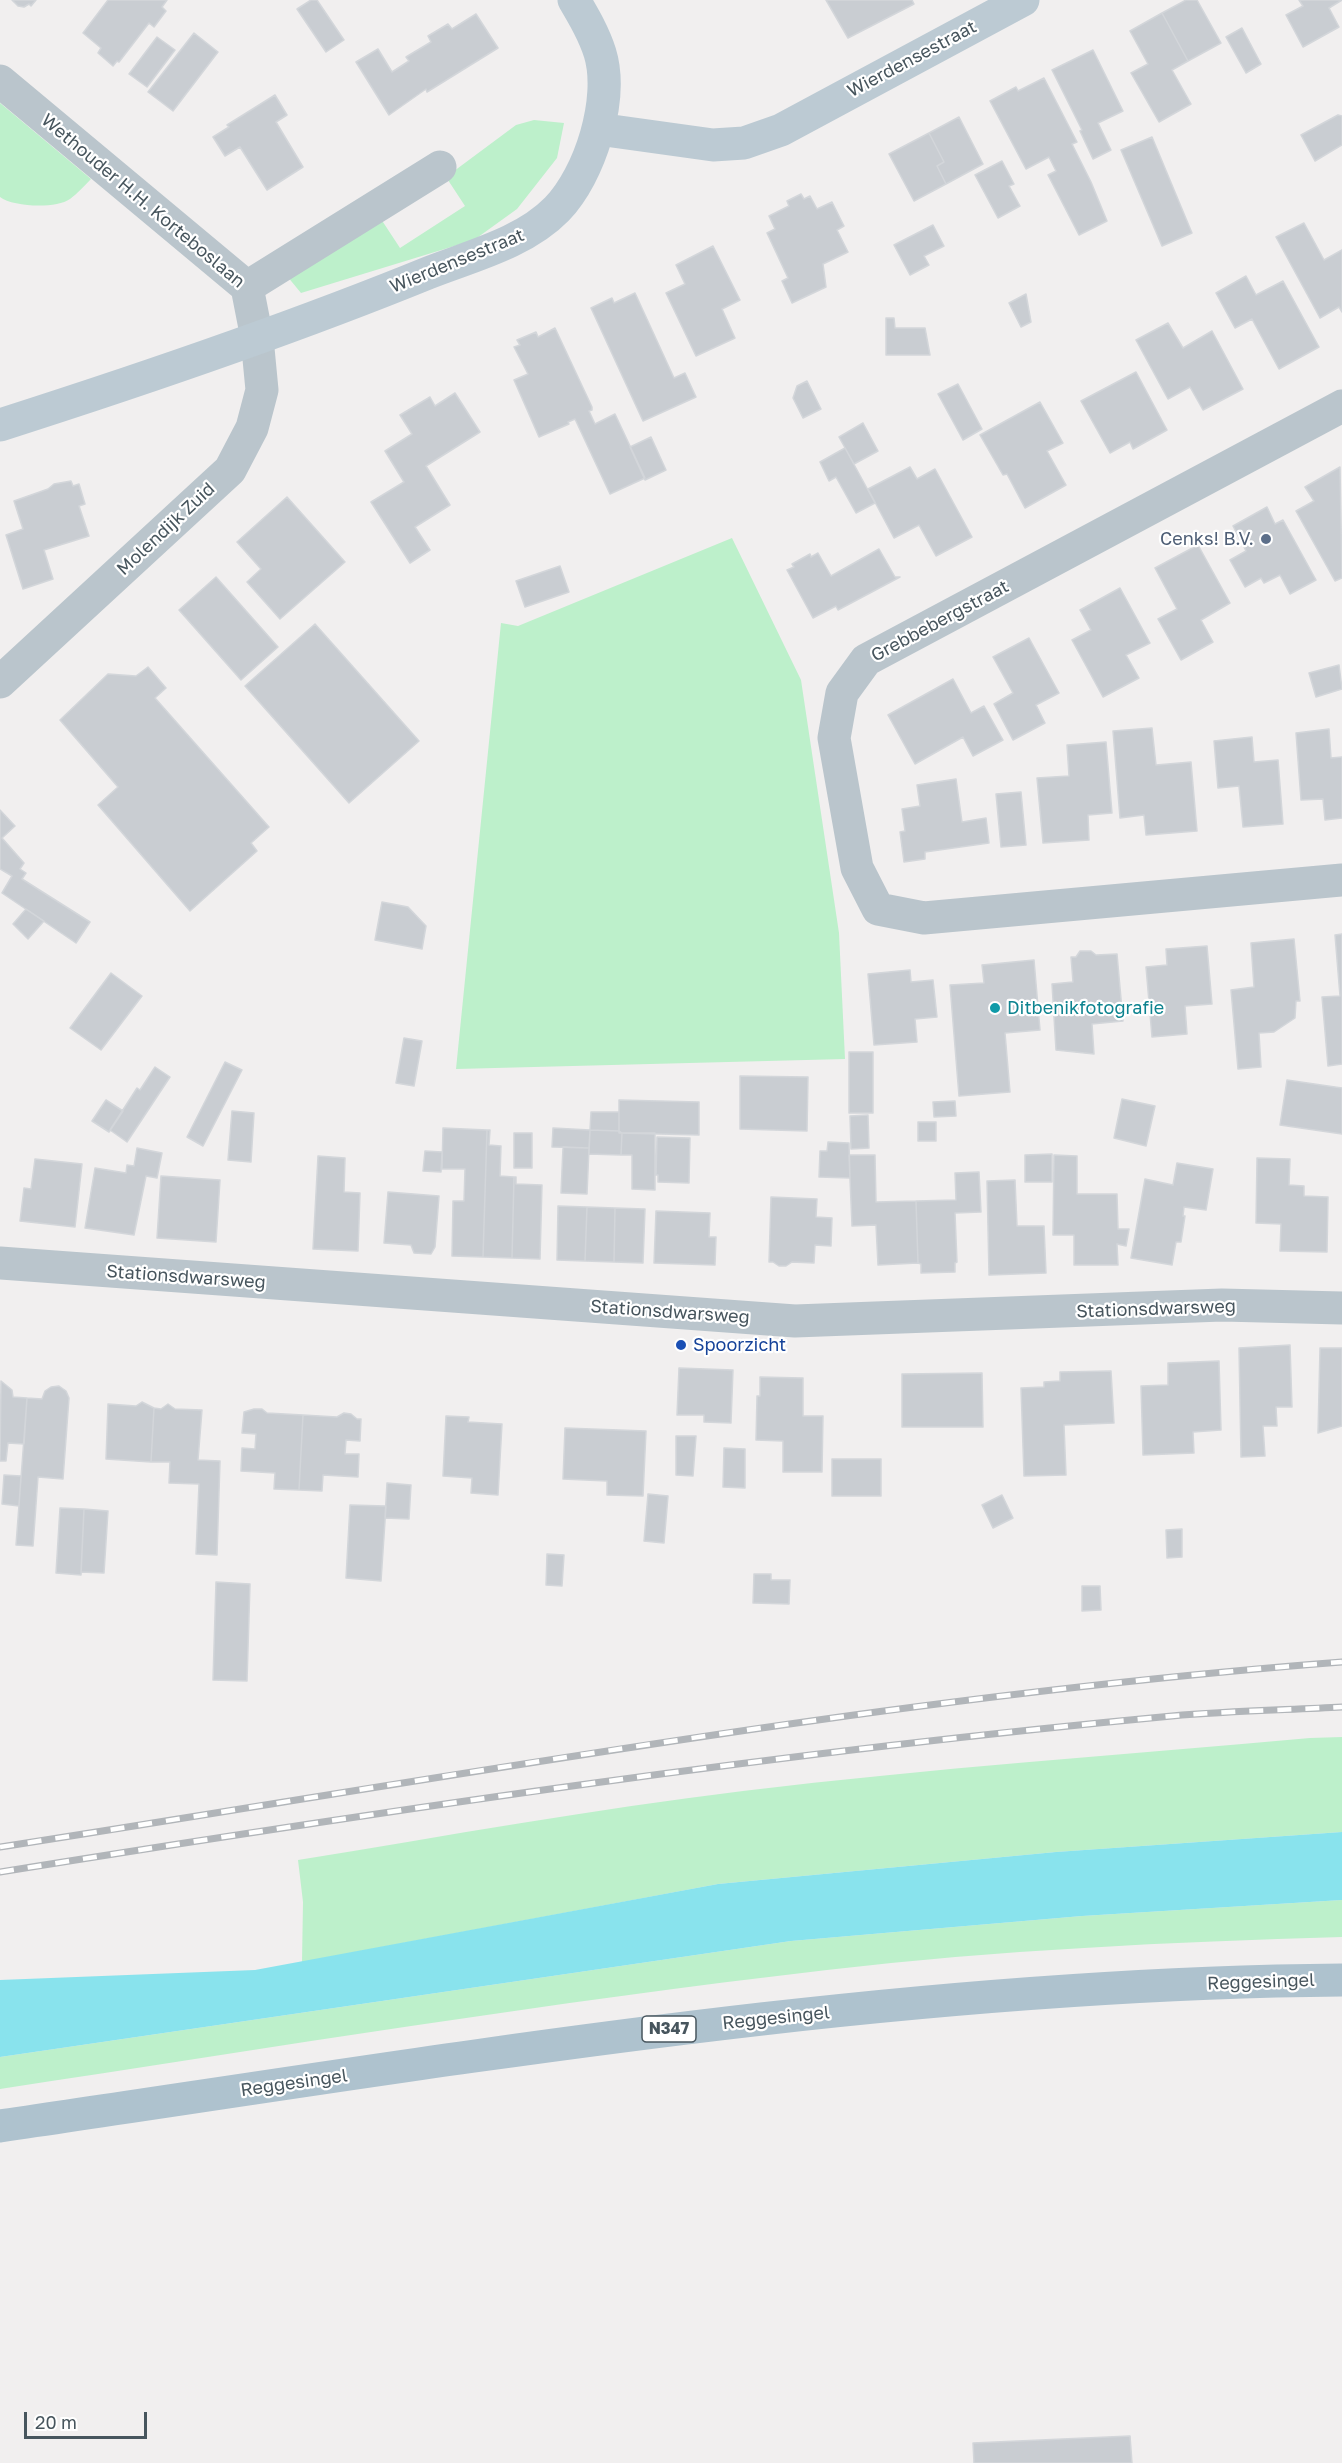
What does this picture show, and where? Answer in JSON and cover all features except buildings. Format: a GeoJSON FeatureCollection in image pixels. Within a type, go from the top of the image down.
{"type":"FeatureCollection","features":[{"type":"Feature","properties":{"kind":"main road"},"geometry":{"type":"LineString","coordinates":[[574,0],[591,30],[601,55],[602,102],[598,129]]}},
{"type":"Feature","properties":{"kind":"main road","name":"Wierdensestraat"},"geometry":{"type":"LineString","coordinates":[[0,425],[357,302],[531,231],[558,208],[578,181],[593,150],[598,129],[713,145],[744,143],[781,130],[1023,0]]}},
{"type":"Feature","properties":{"kind":"main road","name":"Reggesingel"},"geometry":{"type":"LineString","coordinates":[[0,2126],[664,2029],[942,2001],[1185,1985],[1342,1980]]}},
{"type":"Feature","properties":{"kind":"street","name":"Wethouder H.H. Korteboslaan"},"geometry":{"type":"LineString","coordinates":[[0,81],[247,287],[257,338]]}},
{"type":"Feature","properties":{"kind":"street"},"geometry":{"type":"LineString","coordinates":[[247,287],[440,167]]}},
{"type":"Feature","properties":{"kind":"street","name":"Molendijk Zuid"},"geometry":{"type":"LineString","coordinates":[[0,682],[230,470],[252,428],[262,390],[257,338]]}},
{"type":"Feature","properties":{"kind":"street","name":"Grebbebergstraat"},"geometry":{"type":"LineString","coordinates":[[1342,406],[866,660],[842,693],[834,738],[857,868],[878,909],[924,918],[1342,880]]}},
{"type":"Feature","properties":{"kind":"street","name":"Stationsdwarsweg"},"geometry":{"type":"LineString","coordinates":[[0,1263],[795,1321],[1222,1305],[1342,1308]]}},
{"type":"Feature","properties":{"kind":"green space"},"geometry":{"type":"Polygon","coordinates":[[[0,103],[91,179],[70,199],[55,204],[35,206],[14,203],[0,197],[0,103]]]}},
{"type":"Feature","properties":{"kind":"green space"},"geometry":{"type":"Polygon","coordinates":[[[534,120],[564,123],[557,158],[517,209],[474,240],[301,293],[287,276],[381,219],[400,248],[465,206],[446,177],[516,125],[534,120]]]}},
{"type":"Feature","properties":{"kind":"green space"},"geometry":{"type":"Polygon","coordinates":[[[732,538],[801,680],[839,933],[845,1059],[456,1069],[501,623],[518,626],[732,538]]]}},
{"type":"Feature","properties":{"kind":"green space"},"geometry":{"type":"Polygon","coordinates":[[[1342,1737],[1342,1832],[1056,1852],[718,1884],[302,1962],[303,1902],[298,1860],[576,1814],[743,1791],[956,1769],[1342,1737]]]}},
{"type":"Feature","properties":{"kind":"green space"},"geometry":{"type":"Polygon","coordinates":[[[1342,1900],[1342,1937],[1084,1948],[955,1957],[827,1970],[516,2011],[0,2089],[0,2057],[791,1941],[1082,1916],[1342,1900]]]}},
{"type":"Feature","properties":{"kind":"water"},"geometry":{"type":"Polygon","coordinates":[[[1342,1832],[1342,1900],[1082,1916],[791,1941],[0,2057],[0,1980],[255,1970],[718,1884],[1056,1852],[1342,1832]]]}},
{"type":"Feature","properties":{"kind":"railway"},"geometry":{"type":"LineString","coordinates":[[0,1847],[502,1767],[837,1717],[1173,1677],[1342,1662]]}},
{"type":"Feature","properties":{"kind":"railway"},"geometry":{"type":"LineString","coordinates":[[0,1872],[438,1805],[731,1765],[1025,1730],[1172,1716],[1342,1707]]}},
{"type":"Feature","properties":{"kind":"place","name":"Cenks! B.V."},"geometry":{"type":"Point","coordinates":[1266,539]}},
{"type":"Feature","properties":{"kind":"place","name":"Ditbenikfotografie"},"geometry":{"type":"Point","coordinates":[995,1008]}},
{"type":"Feature","properties":{"kind":"place","name":"Spoorzicht"},"geometry":{"type":"Point","coordinates":[681,1345]}}]}
